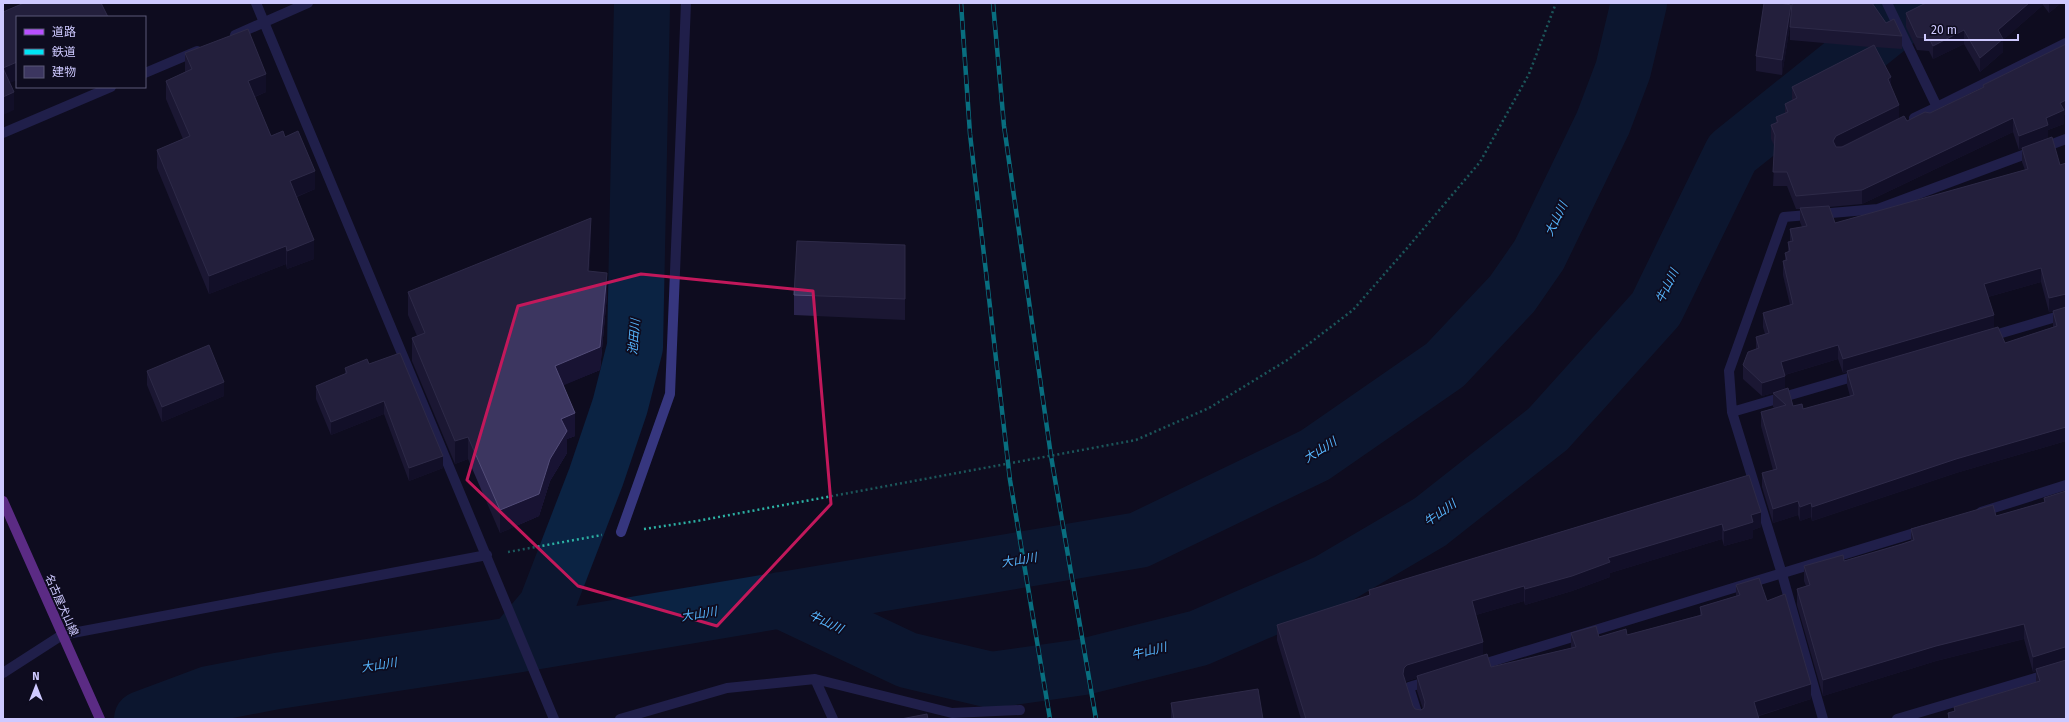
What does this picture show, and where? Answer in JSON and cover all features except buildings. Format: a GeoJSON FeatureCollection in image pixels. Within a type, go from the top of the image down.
{"type":"FeatureCollection","features":[{"type":"Feature","properties":{"kind":"main road","name":"名古屋犬山線"},"geometry":{"type":"LineString","coordinates":[[3,501],[100,719]]}},
{"type":"Feature","properties":{"kind":"street"},"geometry":{"type":"LineString","coordinates":[[256,3],[553,716]]}},
{"type":"Feature","properties":{"kind":"street"},"geometry":{"type":"LineString","coordinates":[[222,40],[308,3]]}},
{"type":"Feature","properties":{"kind":"street"},"geometry":{"type":"LineString","coordinates":[[621,532],[670,394],[686,3]]}},
{"type":"Feature","properties":{"kind":"street"},"geometry":{"type":"LineString","coordinates":[[1887,3],[1937,107]]}},
{"type":"Feature","properties":{"kind":"street"},"geometry":{"type":"LineString","coordinates":[[1902,124],[2066,43]]}},
{"type":"Feature","properties":{"kind":"street"},"geometry":{"type":"LineString","coordinates":[[146,73],[208,46]]}},
{"type":"Feature","properties":{"kind":"street"},"geometry":{"type":"LineString","coordinates":[[3,133],[109,88]]}},
{"type":"Feature","properties":{"kind":"street"},"geometry":{"type":"LineString","coordinates":[[1823,719],[1782,574],[1732,412],[1730,371],[1784,217],[1878,209],[2066,139]]}},
{"type":"Feature","properties":{"kind":"street"},"geometry":{"type":"LineString","coordinates":[[1975,341],[2066,314]]}},
{"type":"Feature","properties":{"kind":"street"},"geometry":{"type":"LineString","coordinates":[[1732,412],[1869,372]]}},
{"type":"Feature","properties":{"kind":"street"},"geometry":{"type":"LineString","coordinates":[[1969,516],[2066,485]]}},
{"type":"Feature","properties":{"kind":"street"},"geometry":{"type":"LineString","coordinates":[[1470,668],[1932,527]]}},
{"type":"Feature","properties":{"kind":"street"},"geometry":{"type":"LineString","coordinates":[[3,673],[62,635],[487,555]]}},
{"type":"Feature","properties":{"kind":"street"},"geometry":{"type":"LineString","coordinates":[[1897,719],[2066,669]]}},
{"type":"Feature","properties":{"kind":"street"},"geometry":{"type":"LineString","coordinates":[[1419,719],[1409,687],[1440,678]]}},
{"type":"Feature","properties":{"kind":"street"},"geometry":{"type":"LineString","coordinates":[[815,679],[833,719]]}},
{"type":"Feature","properties":{"kind":"street"},"geometry":{"type":"LineString","coordinates":[[620,719],[727,688],[815,679],[952,713],[1020,710]]}},
{"type":"Feature","properties":{"kind":"path"},"geometry":{"type":"LineString","coordinates":[[487,555],[621,532],[697,521],[1136,440],[1209,408],[1289,359],[1353,310],[1408,247],[1480,162],[1529,74],[1556,3]]}},
{"type":"Feature","properties":{"kind":"highlighted area"},"geometry":{"type":"Polygon","coordinates":[[[641,274],[813,291],[831,504],[717,626],[578,586],[467,480],[518,306],[641,274]]]}},
{"type":"Feature","properties":{"kind":"waterway","name":"池田川"},"geometry":{"type":"LineString","coordinates":[[514,645],[546,607],[596,477],[620,406],[635,347],[642,3]]}},
{"type":"Feature","properties":{"kind":"waterway","name":"大山川"},"geometry":{"type":"LineString","coordinates":[[142,719],[209,694],[277,681],[514,645],[1139,540],[1315,455],[1445,365],[1512,294],[1539,255],[1603,123],[1623,70],[1639,3]]}},
{"type":"Feature","properties":{"kind":"waterway","name":"牛山川"},"geometry":{"type":"LineString","coordinates":[[780,600],[907,660],[991,680],[1083,667],[1199,638],[1328,582],[1430,522],[1548,429],[1656,309],[1732,153],[1919,3]]}},
{"type":"Feature","properties":{"kind":"railway"},"geometry":{"type":"LineString","coordinates":[[961,3],[970,134],[1010,480],[1050,719]]}},
{"type":"Feature","properties":{"kind":"railway"},"geometry":{"type":"LineString","coordinates":[[993,3],[1004,126],[1051,456],[1096,719]]}}]}
